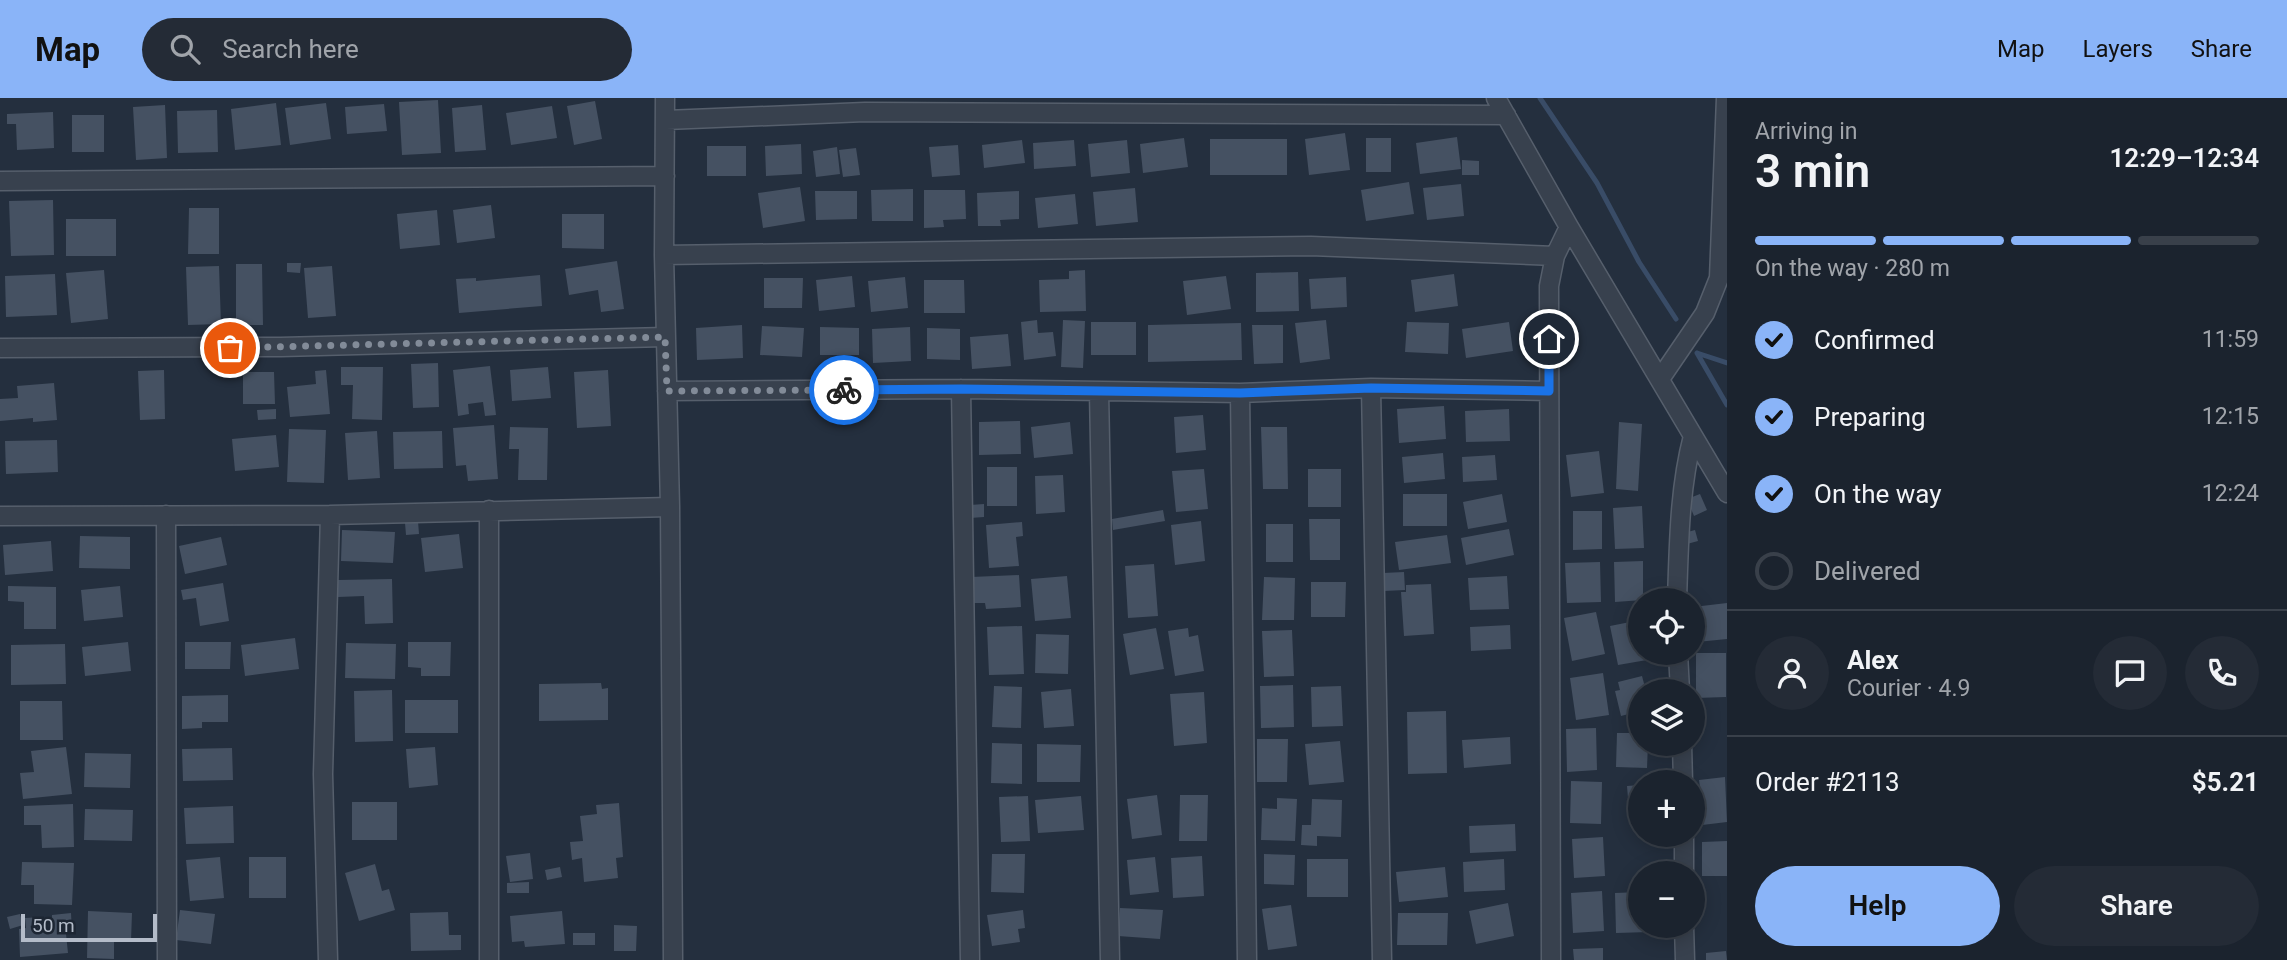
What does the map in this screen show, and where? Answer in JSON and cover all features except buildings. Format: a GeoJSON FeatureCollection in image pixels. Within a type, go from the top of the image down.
{"type":"FeatureCollection","features":[{"type":"Feature","properties":{"kind":"street"},"geometry":{"type":"LineString","coordinates":[[665,98],[664,255],[670,507],[673,960]]}},
{"type":"Feature","properties":{"kind":"street"},"geometry":{"type":"LineString","coordinates":[[1496,98],[1569,228],[1727,493]]}},
{"type":"Feature","properties":{"kind":"street"},"geometry":{"type":"LineString","coordinates":[[1660,379],[1705,313],[1719,278],[1726,98]]}},
{"type":"Feature","properties":{"kind":"street"},"geometry":{"type":"LineString","coordinates":[[666,120],[865,112],[1506,115]]}},
{"type":"Feature","properties":{"kind":"street"},"geometry":{"type":"LineString","coordinates":[[0,181],[665,176]]}},
{"type":"Feature","properties":{"kind":"street"},"geometry":{"type":"LineString","coordinates":[[1551,960],[1549,286],[1555,256],[1569,228]]}},
{"type":"Feature","properties":{"kind":"street"},"geometry":{"type":"LineString","coordinates":[[664,255],[1311,246],[1555,256]]}},
{"type":"Feature","properties":{"kind":"street"},"geometry":{"type":"LineString","coordinates":[[0,348],[281,347],[665,337]]}},
{"type":"Feature","properties":{"kind":"street"},"geometry":{"type":"LineString","coordinates":[[667,391],[961,389],[1240,393],[1371,388],[1549,391]]}},
{"type":"Feature","properties":{"kind":"street"},"geometry":{"type":"LineString","coordinates":[[1371,388],[1382,960]]}},
{"type":"Feature","properties":{"kind":"street"},"geometry":{"type":"LineString","coordinates":[[961,389],[970,960]]}},
{"type":"Feature","properties":{"kind":"street"},"geometry":{"type":"LineString","coordinates":[[1099,391],[1110,960]]}},
{"type":"Feature","properties":{"kind":"street"},"geometry":{"type":"LineString","coordinates":[[1240,393],[1247,960]]}},
{"type":"Feature","properties":{"kind":"street"},"geometry":{"type":"LineString","coordinates":[[1677,588],[1680,518],[1686,464],[1693,436]]}},
{"type":"Feature","properties":{"kind":"street"},"geometry":{"type":"LineString","coordinates":[[0,516],[330,515],[670,507]]}},
{"type":"Feature","properties":{"kind":"street"},"geometry":{"type":"LineString","coordinates":[[489,510],[489,960]]}},
{"type":"Feature","properties":{"kind":"street"},"geometry":{"type":"LineString","coordinates":[[166,515],[167,960]]}},
{"type":"Feature","properties":{"kind":"street"},"geometry":{"type":"LineString","coordinates":[[328,960],[323,774],[330,515]]}},
{"type":"Feature","properties":{"kind":"street"},"geometry":{"type":"LineString","coordinates":[[1684,938],[1685,960]]}},
{"type":"Feature","properties":{"kind":"waterway"},"geometry":{"type":"LineString","coordinates":[[1540,98],[1597,183],[1639,262],[1676,319]]}},
{"type":"Feature","properties":{"kind":"waterway"},"geometry":{"type":"LineString","coordinates":[[1697,353],[1727,405]]}},
{"type":"Feature","properties":{"kind":"waterway"},"geometry":{"type":"LineString","coordinates":[[1697,353],[1727,363]]}},
{"type":"Feature","properties":{"kind":"way so far"},"geometry":{"type":"LineString","coordinates":[[230,348],[665,337],[667,391],[844,390]]}},
{"type":"Feature","properties":{"kind":"route"},"geometry":{"type":"LineString","coordinates":[[844,390],[1240,393],[1371,388],[1549,391],[1549,339]]}}]}
